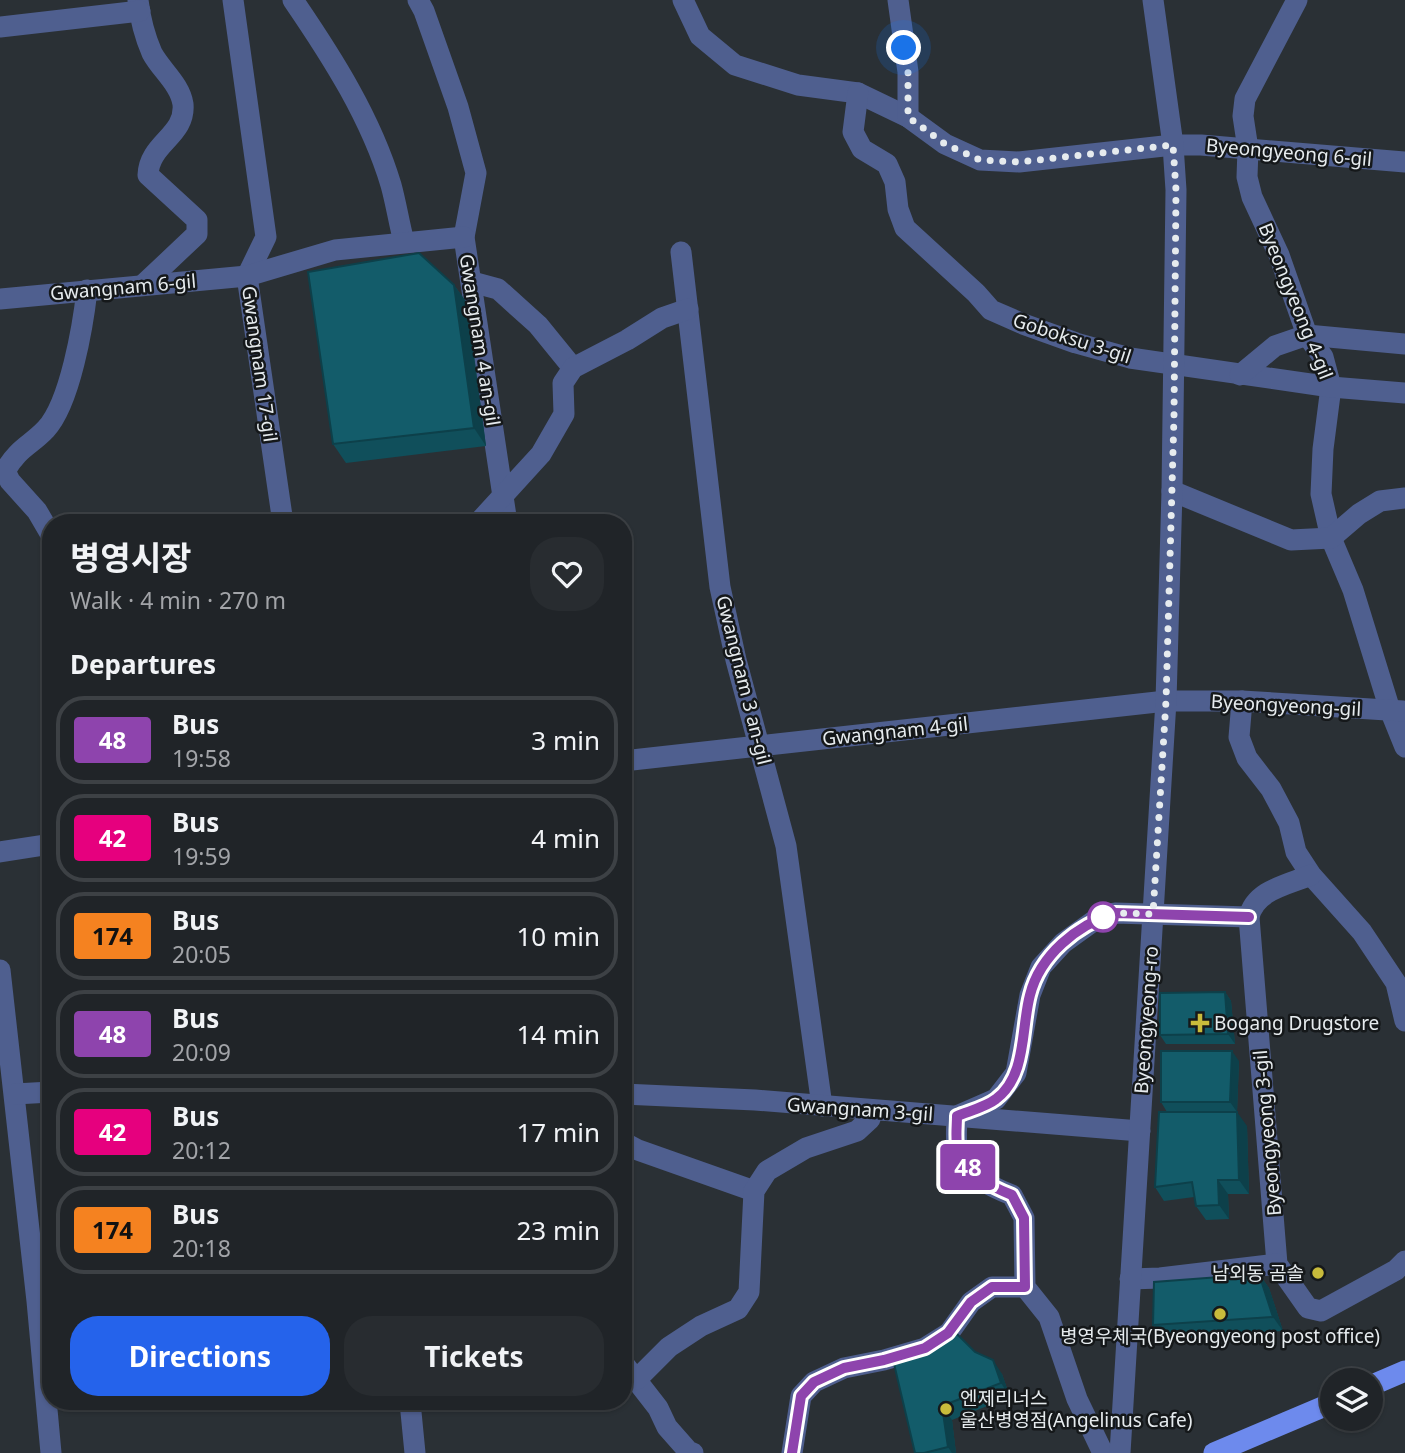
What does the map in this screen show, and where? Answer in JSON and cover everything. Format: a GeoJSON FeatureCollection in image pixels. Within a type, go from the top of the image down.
{"type":"FeatureCollection","features":[{"type":"Feature","properties":{"kind":"main road"},"geometry":{"type":"LineString","coordinates":[[1383,1380],[1405,1371]]}},
{"type":"Feature","properties":{"kind":"main road"},"geometry":{"type":"LineString","coordinates":[[1214,1453],[1320,1408]]}},
{"type":"Feature","properties":{"kind":"street","name":"Gwangnam 17-gil"},"geometry":{"type":"LineString","coordinates":[[233,0],[266,237],[247,275],[282,514]]}},
{"type":"Feature","properties":{"kind":"street"},"geometry":{"type":"LineString","coordinates":[[293,0],[367,122],[391,184],[404,242]]}},
{"type":"Feature","properties":{"kind":"street","name":"Gwangnam 4 an-gil"},"geometry":{"type":"LineString","coordinates":[[418,0],[458,107],[476,173],[464,237],[506,514]]}},
{"type":"Feature","properties":{"kind":"street","name":"Byeongyeong 6-gil"},"geometry":{"type":"LineString","coordinates":[[683,0],[700,36],[735,65],[798,85],[858,93],[908,117],[945,144],[980,160],[1019,162],[1173,145],[1405,162]]}},
{"type":"Feature","properties":{"kind":"street"},"geometry":{"type":"LineString","coordinates":[[898,0],[908,72],[908,117]]}},
{"type":"Feature","properties":{"kind":"street","name":"Byeongyeong-ro"},"geometry":{"type":"LineString","coordinates":[[1120,1453],[1166,701],[1175,366],[1176,190],[1173,145],[1153,0]]}},
{"type":"Feature","properties":{"kind":"street","name":"Byeongyeong 4-gil"},"geometry":{"type":"LineString","coordinates":[[1297,0],[1245,99],[1243,116],[1248,149],[1247,177],[1252,197],[1279,255],[1307,335],[1323,357],[1331,387],[1321,494],[1331,538],[1398,710],[1405,747]]}},
{"type":"Feature","properties":{"kind":"street"},"geometry":{"type":"LineString","coordinates":[[0,27],[139,6],[152,53],[179,92],[183,107],[171,137],[160,145],[149,162],[148,175],[197,220],[197,234],[143,285]]}},
{"type":"Feature","properties":{"kind":"street","name":"Goboksu 3-gil"},"geometry":{"type":"LineString","coordinates":[[858,93],[853,132],[862,149],[887,164],[895,183],[898,208],[905,228],[991,310],[1076,344],[1130,358],[1331,387],[1405,393]]}},
{"type":"Feature","properties":{"kind":"street","name":"Gwangnam 6-gil"},"geometry":{"type":"LineString","coordinates":[[0,299],[247,275],[335,250],[464,237]]}},
{"type":"Feature","properties":{"kind":"street","name":"Gwangnam 3 an-gil"},"geometry":{"type":"LineString","coordinates":[[681,252],[720,587],[736,660],[786,846],[822,1106]]}},
{"type":"Feature","properties":{"kind":"street"},"geometry":{"type":"LineString","coordinates":[[471,282],[498,289],[538,325],[573,368]]}},
{"type":"Feature","properties":{"kind":"street"},"geometry":{"type":"LineString","coordinates":[[42,519],[10,481],[5,471],[15,454],[47,428],[62,404],[79,338],[87,290]]}},
{"type":"Feature","properties":{"kind":"street"},"geometry":{"type":"LineString","coordinates":[[486,514],[541,454],[564,414],[563,383],[573,368],[662,318],[688,309]]}},
{"type":"Feature","properties":{"kind":"street"},"geometry":{"type":"LineString","coordinates":[[1240,375],[1275,346],[1307,335],[1405,344]]}},
{"type":"Feature","properties":{"kind":"street"},"geometry":{"type":"LineString","coordinates":[[1172,491],[1291,540],[1331,538],[1359,514],[1380,501],[1405,498]]}},
{"type":"Feature","properties":{"kind":"street","name":"Gwangnam 4-gil"},"geometry":{"type":"LineString","coordinates":[[632,760],[1166,701]]}},
{"type":"Feature","properties":{"kind":"street","name":"Byeongyeong-gil"},"geometry":{"type":"LineString","coordinates":[[1166,701],[1242,701],[1398,710]]}},
{"type":"Feature","properties":{"kind":"street"},"geometry":{"type":"LineString","coordinates":[[1242,701],[1239,737],[1247,758],[1271,789],[1289,823],[1296,852],[1311,875],[1362,932],[1396,983],[1405,1021]]}},
{"type":"Feature","properties":{"kind":"street"},"geometry":{"type":"LineString","coordinates":[[0,852],[42,845]]}},
{"type":"Feature","properties":{"kind":"street"},"geometry":{"type":"LineString","coordinates":[[1103,1453],[1077,1399],[1049,1317],[1025,1287],[1024,1218],[1012,1195],[993,1188],[972,1173],[958,1151],[957,1116],[996,1099],[1016,1073],[1030,995],[1041,967],[1063,943],[1095,920],[1115,913],[1249,917],[1251,905],[1262,894],[1311,875]]}},
{"type":"Feature","properties":{"kind":"street","name":"Byeongyeong 3-gil"},"geometry":{"type":"LineString","coordinates":[[1249,917],[1277,1264]]}},
{"type":"Feature","properties":{"kind":"street"},"geometry":{"type":"LineString","coordinates":[[0,970],[42,1295]]}},
{"type":"Feature","properties":{"kind":"street"},"geometry":{"type":"LineString","coordinates":[[15,1094],[42,1092]]}},
{"type":"Feature","properties":{"kind":"street","name":"Gwangnam 3-gil"},"geometry":{"type":"LineString","coordinates":[[632,1095],[822,1106],[1140,1131]]}},
{"type":"Feature","properties":{"kind":"street"},"geometry":{"type":"LineString","coordinates":[[632,1370],[701,1326],[738,1309],[749,1292],[754,1191],[766,1171],[806,1148],[857,1131],[870,1119],[873,1110]]}},
{"type":"Feature","properties":{"kind":"street"},"geometry":{"type":"LineString","coordinates":[[632,1147],[754,1191]]}},
{"type":"Feature","properties":{"kind":"street"},"geometry":{"type":"LineString","coordinates":[[1130,1279],[1277,1264],[1308,1308],[1321,1311],[1396,1270],[1405,1261]]}},
{"type":"Feature","properties":{"kind":"street"},"geometry":{"type":"LineString","coordinates":[[792,1453],[801,1396],[814,1382],[844,1368],[925,1348],[948,1333],[971,1302],[992,1287],[1025,1287]]}},
{"type":"Feature","properties":{"kind":"street"},"geometry":{"type":"LineString","coordinates":[[632,1374],[658,1408],[667,1427],[689,1452],[693,1453]]}},
{"type":"Feature","properties":{"kind":"street"},"geometry":{"type":"LineString","coordinates":[[49,1410],[51,1453]]}},
{"type":"Feature","properties":{"kind":"street"},"geometry":{"type":"LineString","coordinates":[[411,1410],[415,1453]]}},
{"type":"Feature","properties":{"kind":"building"},"geometry":{"type":"Polygon","coordinates":[[[419,253],[454,285],[474,428],[333,444],[308,272],[419,253]]]}},
{"type":"Feature","properties":{"kind":"building","name":"Bogang Drugstore"},"geometry":{"type":"Polygon","coordinates":[[[1225,992],[1228,1034],[1160,1035],[1160,993],[1225,992]]]}},
{"type":"Feature","properties":{"kind":"building"},"geometry":{"type":"Polygon","coordinates":[[[1161,1051],[1232,1051],[1230,1102],[1161,1102],[1161,1051]]]}},
{"type":"Feature","properties":{"kind":"building"},"geometry":{"type":"Polygon","coordinates":[[[1159,1112],[1237,1112],[1239,1180],[1218,1180],[1219,1205],[1196,1206],[1192,1182],[1155,1187],[1159,1112]]]}},
{"type":"Feature","properties":{"kind":"building","name":"병영우체국(Byeongyeong post office)"},"geometry":{"type":"Polygon","coordinates":[[[1259,1274],[1273,1317],[1153,1325],[1154,1282],[1259,1274]]]}},
{"type":"Feature","properties":{"kind":"building","name":"엔제리너스 울산병영점(Angelinus Cafe)"},"geometry":{"type":"Polygon","coordinates":[[[957,1334],[975,1352],[993,1360],[1001,1383],[942,1406],[948,1447],[915,1453],[891,1351],[957,1334]]]}},
{"type":"Feature","properties":{"kind":"bus line","name":"48"},"geometry":{"type":"LineString","coordinates":[[792,1453],[801,1396],[814,1382],[844,1368],[925,1348],[948,1333],[971,1302],[992,1287],[1025,1287],[1024,1218],[1012,1195],[993,1188],[972,1173],[958,1151],[957,1116],[996,1099],[1016,1073],[1030,995],[1041,967],[1063,943],[1095,920],[1115,913],[1249,917]]}},
{"type":"Feature","properties":{"kind":"place","name":"Bogang Drugstore"},"geometry":{"type":"Point","coordinates":[1200,1023]}},
{"type":"Feature","properties":{"kind":"place","name":"남외동 곰솔"},"geometry":{"type":"Point","coordinates":[1318,1273]}},
{"type":"Feature","properties":{"kind":"place","name":"병영우체국(Byeongyeong post office)"},"geometry":{"type":"Point","coordinates":[1220,1314]}},
{"type":"Feature","properties":{"kind":"place","name":"엔제리너스 울산병영점(Angelinus Cafe)"},"geometry":{"type":"Point","coordinates":[946,1409]}},
{"type":"Feature","properties":{"kind":"route"},"geometry":{"type":"LineString","coordinates":[[904,48],[908,72],[908,117],[945,144],[980,160],[1019,162],[1173,145],[1176,190],[1172,491],[1166,701],[1153,914],[1115,913],[1095,920],[1103,917]]}}]}
